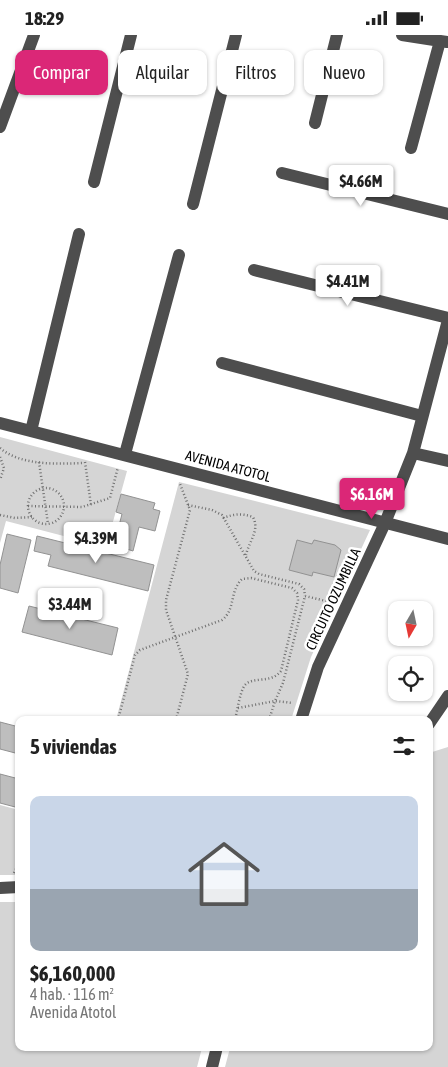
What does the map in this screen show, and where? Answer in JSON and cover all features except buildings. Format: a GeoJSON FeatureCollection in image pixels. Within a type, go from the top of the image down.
{"type":"FeatureCollection","features":[{"type":"Feature","properties":{"kind":"street"},"geometry":{"type":"LineString","coordinates":[[0,127],[3,107],[34,35]]}},
{"type":"Feature","properties":{"kind":"street"},"geometry":{"type":"LineString","coordinates":[[94,182],[130,35]]}},
{"type":"Feature","properties":{"kind":"street"},"geometry":{"type":"LineString","coordinates":[[193,203],[236,35]]}},
{"type":"Feature","properties":{"kind":"street"},"geometry":{"type":"LineString","coordinates":[[315,123],[337,35]]}},
{"type":"Feature","properties":{"kind":"street"},"geometry":{"type":"LineString","coordinates":[[402,35],[444,42],[412,148]]}},
{"type":"Feature","properties":{"kind":"street"},"geometry":{"type":"LineString","coordinates":[[282,173],[448,214]]}},
{"type":"Feature","properties":{"kind":"street"},"geometry":{"type":"LineString","coordinates":[[31,431],[79,234]]}},
{"type":"Feature","properties":{"kind":"street"},"geometry":{"type":"LineString","coordinates":[[124,454],[179,255]]}},
{"type":"Feature","properties":{"kind":"street"},"geometry":{"type":"LineString","coordinates":[[254,270],[448,319]]}},
{"type":"Feature","properties":{"kind":"street","name":"CIRCUITO OZUMBILLA"},"geometry":{"type":"LineString","coordinates":[[302,716],[318,667],[386,523],[413,453],[422,416],[443,355],[448,319]]}},
{"type":"Feature","properties":{"kind":"street"},"geometry":{"type":"LineString","coordinates":[[222,363],[422,416]]}},
{"type":"Feature","properties":{"kind":"street","name":"AVENIDA ATOTOL"},"geometry":{"type":"LineString","coordinates":[[0,423],[448,539]]}},
{"type":"Feature","properties":{"kind":"street"},"geometry":{"type":"LineString","coordinates":[[413,453],[448,461]]}},
{"type":"Feature","properties":{"kind":"street"},"geometry":{"type":"LineString","coordinates":[[433,718],[448,696]]}},
{"type":"Feature","properties":{"kind":"street"},"geometry":{"type":"LineString","coordinates":[[0,888],[15,887]]}},
{"type":"Feature","properties":{"kind":"street"},"geometry":{"type":"LineString","coordinates":[[212,1067],[216,1051]]}},
{"type":"Feature","properties":{"kind":"path"},"geometry":{"type":"LineString","coordinates":[[87,445],[84,463],[91,505]]}},
{"type":"Feature","properties":{"kind":"path"},"geometry":{"type":"LineString","coordinates":[[0,448],[8,455],[48,464],[84,463]]}},
{"type":"Feature","properties":{"kind":"path"},"geometry":{"type":"LineString","coordinates":[[28,506],[82,507],[110,498],[124,454]]}},
{"type":"Feature","properties":{"kind":"path"},"geometry":{"type":"LineString","coordinates":[[0,457],[4,474],[0,480]]}},
{"type":"Feature","properties":{"kind":"path"},"geometry":{"type":"LineString","coordinates":[[39,462],[48,524]]}},
{"type":"Feature","properties":{"kind":"path"},"geometry":{"type":"LineString","coordinates":[[173,467],[190,510],[166,600],[166,610],[188,674],[177,716]]}},
{"type":"Feature","properties":{"kind":"path"},"geometry":{"type":"LineString","coordinates":[[43,489],[49,489],[60,494],[63,499],[62,516],[48,524],[36,521],[32,517],[28,506],[32,495],[43,489]]}},
{"type":"Feature","properties":{"kind":"path"},"geometry":{"type":"LineString","coordinates":[[188,505],[212,510],[222,515],[254,571],[299,584],[304,589],[305,596],[283,683],[271,716]]}},
{"type":"Feature","properties":{"kind":"path"},"geometry":{"type":"LineString","coordinates":[[223,518],[233,514],[246,514],[253,517],[257,524],[256,530],[249,543],[246,556]]}},
{"type":"Feature","properties":{"kind":"path"},"geometry":{"type":"LineString","coordinates":[[0,515],[15,518],[32,517]]}},
{"type":"Feature","properties":{"kind":"path"},"geometry":{"type":"LineString","coordinates":[[119,716],[135,655],[140,649],[222,620],[230,611],[236,585],[242,579],[250,578],[292,588],[298,593],[298,600],[281,671],[277,676],[270,679],[249,682],[243,686],[235,716]]}},
{"type":"Feature","properties":{"kind":"path"},"geometry":{"type":"LineString","coordinates":[[305,596],[346,605]]}},
{"type":"Feature","properties":{"kind":"path"},"geometry":{"type":"LineString","coordinates":[[238,708],[275,701],[306,704]]}},
{"type":"Feature","properties":{"kind":"shaded area"},"geometry":{"type":"Polygon","coordinates":[[[0,437],[127,471],[106,547],[6,521],[0,543],[0,437]]]}},
{"type":"Feature","properties":{"kind":"shaded area"},"geometry":{"type":"Polygon","coordinates":[[[179,482],[370,530],[311,657],[292,716],[117,716],[179,482]]]}},
{"type":"Feature","properties":{"kind":"shaded area"},"geometry":{"type":"Polygon","coordinates":[[[448,747],[448,1067],[225,1067],[229,1051],[433,1051],[433,752],[448,747]]]}},
{"type":"Feature","properties":{"kind":"shaded area"},"geometry":{"type":"Polygon","coordinates":[[[0,805],[15,809],[15,875],[0,875],[0,805]]]}},
{"type":"Feature","properties":{"kind":"shaded area"},"geometry":{"type":"Polygon","coordinates":[[[0,902],[15,902],[15,1051],[201,1051],[197,1067],[0,1067],[0,902]]]}}]}
